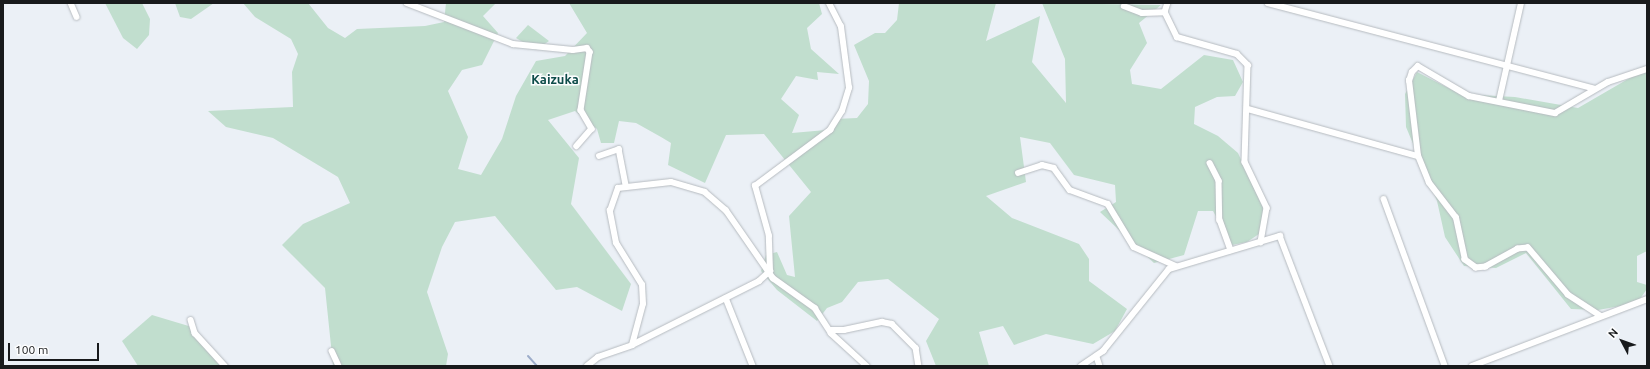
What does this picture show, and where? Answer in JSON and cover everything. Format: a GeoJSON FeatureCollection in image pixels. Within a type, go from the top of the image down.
{"type":"FeatureCollection","features":[{"type":"Feature","properties":{"kind":"street"},"geometry":{"type":"LineString","coordinates":[[71,3],[77,17]]}},
{"type":"Feature","properties":{"kind":"street"},"geometry":{"type":"LineString","coordinates":[[407,3],[513,44],[574,50],[587,48],[590,52],[581,110],[592,129],[577,146]]}},
{"type":"Feature","properties":{"kind":"street"},"geometry":{"type":"LineString","coordinates":[[587,366],[598,357],[632,345],[759,281],[770,271],[769,236],[755,186],[830,130],[842,111],[849,88],[841,27],[829,3]]}},
{"type":"Feature","properties":{"kind":"street"},"geometry":{"type":"LineString","coordinates":[[1168,3],[1165,12],[1177,37],[1244,58],[1249,70],[1245,162],[1267,208],[1261,242]]}},
{"type":"Feature","properties":{"kind":"street"},"geometry":{"type":"LineString","coordinates":[[1268,3],[1595,89]]}},
{"type":"Feature","properties":{"kind":"street"},"geometry":{"type":"LineString","coordinates":[[1499,101],[1521,3]]}},
{"type":"Feature","properties":{"kind":"street"},"geometry":{"type":"LineString","coordinates":[[1124,6],[1142,13],[1165,12]]}},
{"type":"Feature","properties":{"kind":"street"},"geometry":{"type":"LineString","coordinates":[[1600,316],[1568,295],[1528,248],[1518,249],[1486,267],[1471,266],[1461,250],[1456,218],[1429,183],[1418,156],[1409,81],[1414,68],[1426,69],[1468,96],[1555,113],[1595,89],[1628,73],[1647,69]]}},
{"type":"Feature","properties":{"kind":"street"},"geometry":{"type":"LineString","coordinates":[[1248,109],[1418,156]]}},
{"type":"Feature","properties":{"kind":"street"},"geometry":{"type":"LineString","coordinates":[[599,156],[619,149],[626,186]]}},
{"type":"Feature","properties":{"kind":"street"},"geometry":{"type":"LineString","coordinates":[[1210,163],[1218,181],[1220,220],[1231,250]]}},
{"type":"Feature","properties":{"kind":"street"},"geometry":{"type":"LineString","coordinates":[[1018,173],[1042,165],[1054,168],[1070,190],[1108,204],[1134,247],[1176,266]]}},
{"type":"Feature","properties":{"kind":"street"},"geometry":{"type":"LineString","coordinates":[[632,345],[643,304],[642,285],[616,243],[610,211],[618,188],[671,182],[705,192],[739,226],[770,271],[773,278],[814,308],[830,330],[868,366]]}},
{"type":"Feature","properties":{"kind":"street"},"geometry":{"type":"LineString","coordinates":[[1384,199],[1445,366]]}},
{"type":"Feature","properties":{"kind":"street"},"geometry":{"type":"LineString","coordinates":[[1081,366],[1097,357],[1169,270],[1176,266],[1280,236],[1330,366]]}},
{"type":"Feature","properties":{"kind":"street"},"geometry":{"type":"LineString","coordinates":[[726,298],[753,366]]}},
{"type":"Feature","properties":{"kind":"street"},"geometry":{"type":"LineString","coordinates":[[1472,366],[1647,299]]}},
{"type":"Feature","properties":{"kind":"street"},"geometry":{"type":"LineString","coordinates":[[191,320],[195,333],[225,366]]}},
{"type":"Feature","properties":{"kind":"street"},"geometry":{"type":"LineString","coordinates":[[830,330],[844,330],[882,322],[892,324],[916,348],[919,366]]}},
{"type":"Feature","properties":{"kind":"street"},"geometry":{"type":"LineString","coordinates":[[332,351],[339,366]]}},
{"type":"Feature","properties":{"kind":"street"},"geometry":{"type":"LineString","coordinates":[[1097,357],[1100,366]]}},
{"type":"Feature","properties":{"kind":"green space"},"geometry":{"type":"Polygon","coordinates":[[[105,3],[142,3],[150,19],[149,35],[137,49],[123,38],[105,3]]]}},
{"type":"Feature","properties":{"kind":"green space"},"geometry":{"type":"Polygon","coordinates":[[[175,3],[214,3],[191,19],[180,17],[175,3]]]}},
{"type":"Feature","properties":{"kind":"green space"},"geometry":{"type":"Polygon","coordinates":[[[243,3],[308,3],[328,28],[345,38],[357,29],[425,26],[444,22],[446,3],[496,3],[483,16],[498,33],[482,65],[462,70],[448,91],[468,137],[458,169],[481,175],[502,139],[516,96],[536,61],[565,56],[587,33],[569,3],[819,3],[822,14],[807,28],[811,49],[839,74],[817,72],[818,80],[796,76],[781,99],[799,115],[792,133],[826,130],[835,119],[857,118],[868,104],[869,81],[854,45],[875,33],[885,33],[897,20],[899,3],[996,3],[986,41],[1040,16],[1032,62],[1066,103],[1065,59],[1042,3],[1161,5],[1139,23],[1147,43],[1130,70],[1132,84],[1161,89],[1204,55],[1233,60],[1243,82],[1235,96],[1217,97],[1195,107],[1194,124],[1218,136],[1238,153],[1264,210],[1259,234],[1247,242],[1232,245],[1213,211],[1198,211],[1184,255],[1154,263],[1100,212],[1116,202],[1115,185],[1074,175],[1050,143],[1020,137],[1026,182],[986,196],[1012,218],[1079,244],[1089,259],[1089,281],[1127,309],[1115,331],[1093,344],[1046,334],[1014,345],[1003,326],[979,332],[989,366],[936,366],[926,341],[939,319],[888,279],[858,282],[842,302],[827,308],[817,321],[777,290],[761,271],[766,255],[777,252],[787,275],[795,277],[789,216],[811,192],[764,134],[726,135],[705,183],[668,165],[671,143],[636,123],[619,121],[614,143],[601,143],[597,129],[575,111],[548,120],[579,158],[571,204],[631,284],[622,311],[577,287],[556,290],[495,216],[455,222],[442,247],[427,292],[448,354],[446,366],[333,365],[325,288],[282,245],[303,224],[350,203],[338,177],[273,138],[226,127],[208,111],[293,107],[292,72],[298,54],[291,39],[255,17],[243,3]]]}},
{"type":"Feature","properties":{"kind":"green space"},"geometry":{"type":"Polygon","coordinates":[[[528,25],[549,41],[536,50],[516,38],[528,25]]]}},
{"type":"Feature","properties":{"kind":"green space"},"geometry":{"type":"Polygon","coordinates":[[[1647,68],[1647,251],[1637,256],[1637,282],[1647,285],[1647,289],[1637,303],[1598,310],[1571,309],[1526,253],[1496,268],[1464,266],[1445,237],[1437,201],[1406,127],[1405,94],[1417,72],[1460,94],[1515,97],[1578,108],[1647,68]]]}},
{"type":"Feature","properties":{"kind":"green space"},"geometry":{"type":"Polygon","coordinates":[[[152,315],[192,327],[223,366],[138,366],[122,341],[152,315]]]}},
{"type":"Feature","properties":{"kind":"waterway"},"geometry":{"type":"LineString","coordinates":[[528,356],[537,366]]}},
{"type":"Feature","properties":{"kind":"district","name":"Kaizuka"},"geometry":{"type":"Point","coordinates":[555,79]}}]}
